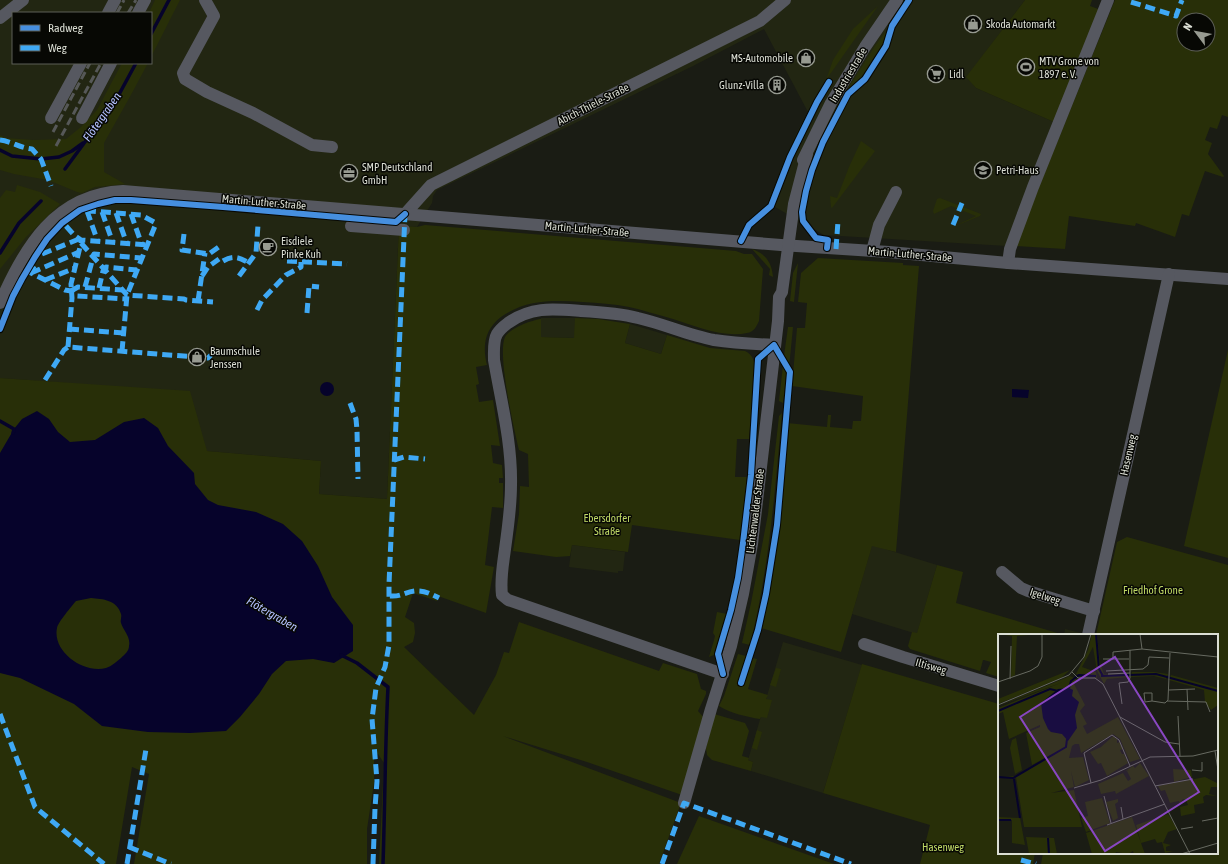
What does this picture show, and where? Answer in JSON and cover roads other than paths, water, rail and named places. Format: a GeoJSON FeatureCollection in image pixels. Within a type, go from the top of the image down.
{"type":"FeatureCollection","features":[{"type":"Feature","properties":{"kind":"street"},"geometry":{"type":"LineString","coordinates":[[0,18],[23,0]]}},
{"type":"Feature","properties":{"kind":"street"},"geometry":{"type":"LineString","coordinates":[[109,12],[115,0]]}},
{"type":"Feature","properties":{"kind":"street"},"geometry":{"type":"LineString","coordinates":[[139,12],[145,0]]}},
{"type":"Feature","properties":{"kind":"street"},"geometry":{"type":"LineString","coordinates":[[205,0],[214,16],[183,73],[185,79],[207,92],[253,113],[312,145],[332,147]]}},
{"type":"Feature","properties":{"kind":"street","name":"Abich-Thiele-Straße"},"geometry":{"type":"LineString","coordinates":[[405,214],[431,185],[760,21],[785,0]]}},
{"type":"Feature","properties":{"kind":"street","name":"Industriestraße"},"geometry":{"type":"LineString","coordinates":[[785,245],[807,154],[831,103],[865,47],[897,0]]}},
{"type":"Feature","properties":{"kind":"street"},"geometry":{"type":"LineString","coordinates":[[1008,263],[1010,249],[1033,187],[1108,0]]}},
{"type":"Feature","properties":{"kind":"street"},"geometry":{"type":"LineString","coordinates":[[52,118],[80,64]]}},
{"type":"Feature","properties":{"kind":"street"},"geometry":{"type":"LineString","coordinates":[[82,118],[110,64]]}},
{"type":"Feature","properties":{"kind":"street","name":"Martin-Luther-Straße"},"geometry":{"type":"LineString","coordinates":[[0,303],[18,266],[33,241],[47,225],[62,211],[70,206],[92,196],[112,192],[135,192],[1008,263],[1228,279]]}},
{"type":"Feature","properties":{"kind":"street"},"geometry":{"type":"LineString","coordinates":[[872,251],[879,225],[896,192]]}},
{"type":"Feature","properties":{"kind":"street"},"geometry":{"type":"LineString","coordinates":[[352,226],[404,230]]}},
{"type":"Feature","properties":{"kind":"street","name":"Lichtenwalder Straße"},"geometry":{"type":"LineString","coordinates":[[684,803],[731,646],[743,594],[752,544],[778,321],[779,297],[777,292],[785,245]]}},
{"type":"Feature","properties":{"kind":"street","name":"Hasenweg"},"geometry":{"type":"LineString","coordinates":[[1088,634],[1168,274]]}},
{"type":"Feature","properties":{"kind":"street"},"geometry":{"type":"LineString","coordinates":[[723,674],[508,600],[502,595],[500,584],[510,514],[511,480],[509,447],[494,360],[495,337],[502,328],[525,314],[538,310],[555,309],[608,312],[638,317],[714,340],[774,345]]}},
{"type":"Feature","properties":{"kind":"street","name":"Igelweg"},"geometry":{"type":"LineString","coordinates":[[1002,572],[1021,588],[1028,591],[1094,611]]}},
{"type":"Feature","properties":{"kind":"street","name":"Iltisweg"},"geometry":{"type":"LineString","coordinates":[[864,644],[898,656],[998,686]]}},
{"type":"Feature","properties":{"kind":"water"},"geometry":{"type":"Polygon","coordinates":[[[324,382],[330,382],[334,386],[334,392],[330,396],[324,396],[320,392],[320,386],[324,382]]]}},
{"type":"Feature","properties":{"kind":"water"},"geometry":{"type":"Polygon","coordinates":[[[1012,389],[1029,390],[1028,398],[1012,397],[1012,389]]]}},
{"type":"Feature","properties":{"kind":"water"},"geometry":{"type":"Polygon","coordinates":[[[37,411],[49,419],[58,432],[70,442],[95,440],[124,422],[144,418],[158,428],[168,446],[194,473],[195,484],[208,500],[218,505],[256,512],[283,524],[302,541],[318,566],[332,597],[353,625],[353,651],[334,663],[313,659],[286,661],[272,674],[259,694],[226,731],[190,733],[148,732],[102,726],[74,704],[20,678],[0,673],[0,453],[14,429],[22,419],[37,411]],[[91,598],[76,601],[58,625],[57,637],[59,645],[71,659],[88,668],[106,668],[114,664],[128,651],[128,637],[121,623],[119,609],[109,601],[91,598]]]}},
{"type":"Feature","properties":{"kind":"waterway","name":"Flötergraben"},"geometry":{"type":"LineString","coordinates":[[152,32],[169,0]]}},
{"type":"Feature","properties":{"kind":"waterway","name":"Flötergraben"},"geometry":{"type":"LineString","coordinates":[[65,169],[116,100],[135,64]]}},
{"type":"Feature","properties":{"kind":"waterway"},"geometry":{"type":"LineString","coordinates":[[0,150],[12,156],[41,159],[59,157],[72,151],[83,143]]}},
{"type":"Feature","properties":{"kind":"waterway","name":"Flötergraben"},"geometry":{"type":"LineString","coordinates":[[0,253],[19,223],[41,201]]}},
{"type":"Feature","properties":{"kind":"waterway","name":"Flötergraben"},"geometry":{"type":"LineString","coordinates":[[0,421],[14,429],[13,433]]}},
{"type":"Feature","properties":{"kind":"waterway","name":"Flötergraben"},"geometry":{"type":"LineString","coordinates":[[341,655],[357,663],[388,687],[383,864]]}},
{"type":"Feature","properties":{"kind":"railway"},"geometry":{"type":"LineString","coordinates":[[118,12],[124,0]]}},
{"type":"Feature","properties":{"kind":"railway"},"geometry":{"type":"LineString","coordinates":[[129,12],[136,0]]}},
{"type":"Feature","properties":{"kind":"railway"},"geometry":{"type":"LineString","coordinates":[[53,132],[89,64]]}},
{"type":"Feature","properties":{"kind":"railway"},"geometry":{"type":"LineString","coordinates":[[56,146],[100,64]]}},
{"type":"Feature","properties":{"kind":"place","name":"Skoda Automarkt"},"geometry":{"type":"Point","coordinates":[973,24]}},
{"type":"Feature","properties":{"kind":"place","name":"MS-Automobile"},"geometry":{"type":"Point","coordinates":[806,58]}},
{"type":"Feature","properties":{"kind":"place","name":"MTV Grone von 1897 e. V."},"geometry":{"type":"Point","coordinates":[1026,67]}},
{"type":"Feature","properties":{"kind":"place","name":"Lidl"},"geometry":{"type":"Point","coordinates":[936,74]}},
{"type":"Feature","properties":{"kind":"place","name":"Glunz-Villa"},"geometry":{"type":"Point","coordinates":[777,85]}},
{"type":"Feature","properties":{"kind":"place","name":"Petri-Haus"},"geometry":{"type":"Point","coordinates":[983,170]}},
{"type":"Feature","properties":{"kind":"place","name":"SMP Deutschland GmbH"},"geometry":{"type":"Point","coordinates":[349,173]}},
{"type":"Feature","properties":{"kind":"place","name":"Eisdiele Pinke Kuh"},"geometry":{"type":"Point","coordinates":[268,247]}},
{"type":"Feature","properties":{"kind":"place","name":"Baumschule Jenssen"},"geometry":{"type":"Point","coordinates":[197,357]}},
{"type":"Feature","properties":{"kind":"park label","name":"Ebersdorfer Straße"},"geometry":{"type":"Point","coordinates":[607,524]}},
{"type":"Feature","properties":{"kind":"park label","name":"Friedhof Grone"},"geometry":{"type":"Point","coordinates":[1153,590]}}]}
